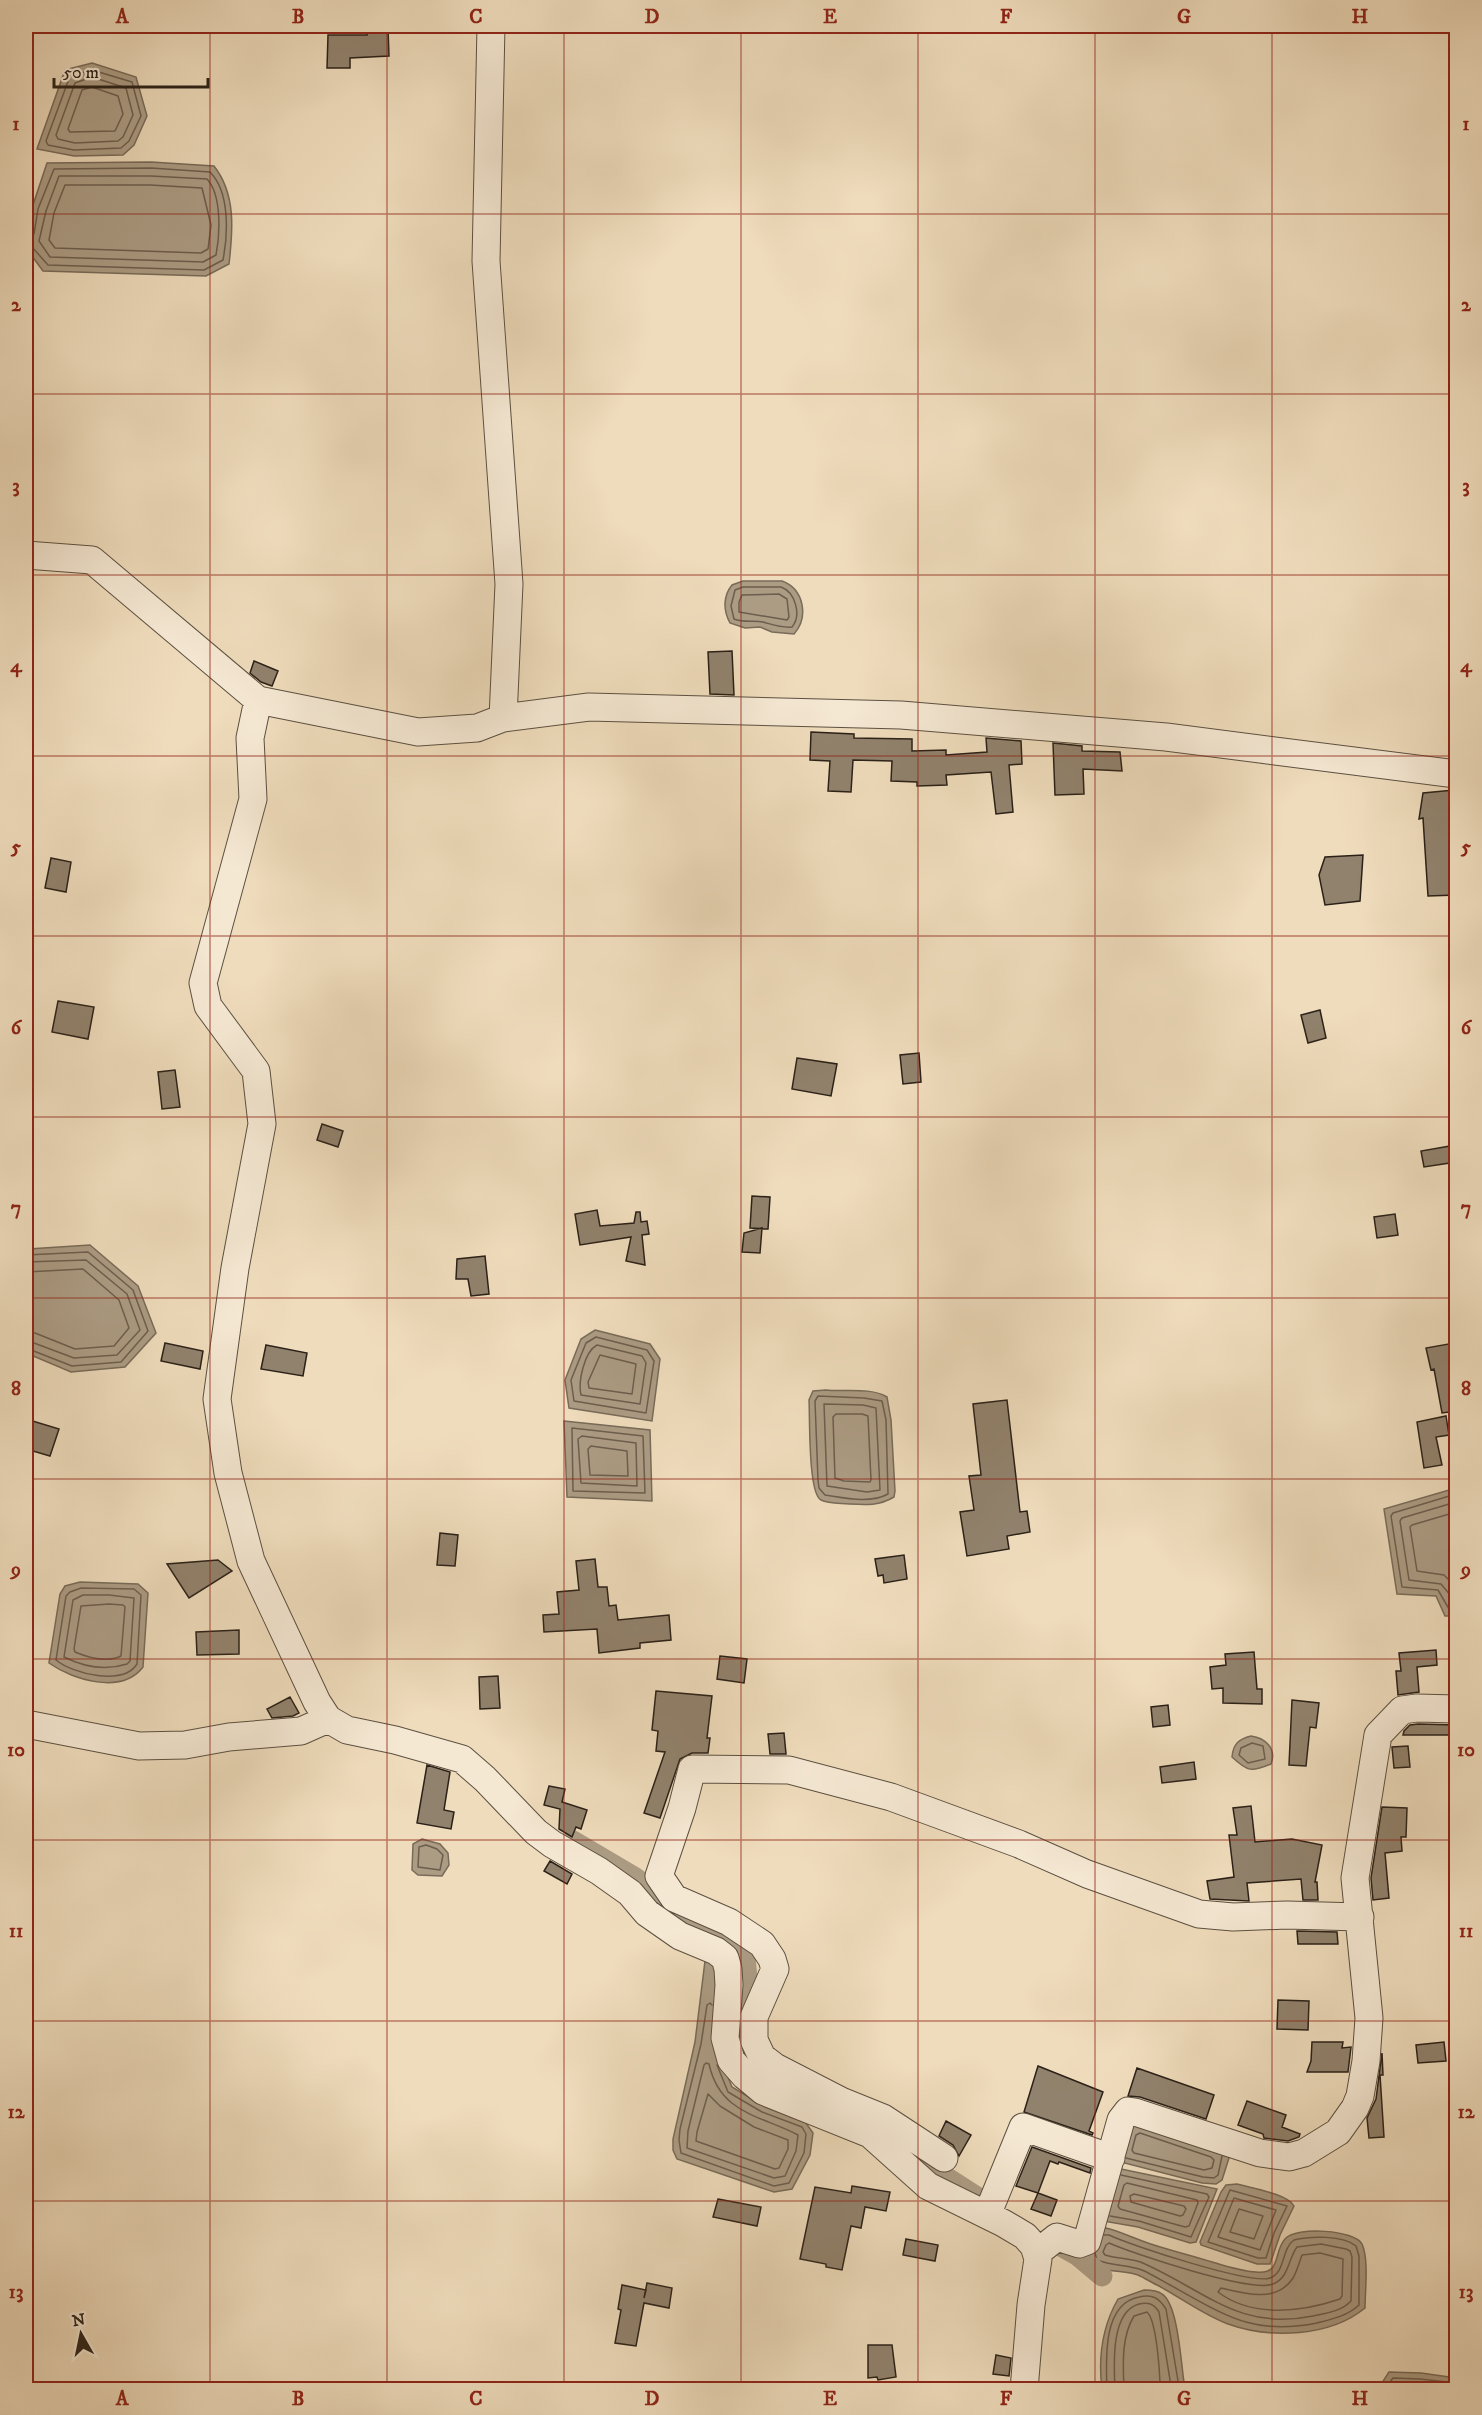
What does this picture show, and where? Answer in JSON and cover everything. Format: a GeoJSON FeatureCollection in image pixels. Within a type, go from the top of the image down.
{"type":"FeatureCollection","features":[{"type":"Feature","properties":{"kind":"street"},"geometry":{"type":"LineString","coordinates":[[491,26],[486,261],[509,584],[504,718]]}},
{"type":"Feature","properties":{"kind":"street"},"geometry":{"type":"LineString","coordinates":[[26,555],[92,560],[258,700],[418,732],[477,728],[504,718],[589,707],[901,715],[1166,737],[1456,774]]}},
{"type":"Feature","properties":{"kind":"street"},"geometry":{"type":"LineString","coordinates":[[258,700],[250,738],[253,799],[203,983],[208,1006],[256,1071],[262,1124],[235,1268],[217,1399],[228,1473],[251,1560],[317,1702],[328,1719],[347,1730],[395,1740],[462,1759],[552,1845],[599,1871],[630,1893],[647,1913],[680,1936],[716,1951],[725,1958],[728,1969],[725,2038],[731,2060],[762,2091],[870,2134],[928,2186],[992,2203],[1025,2236],[1047,2245],[1079,2244],[1087,2241],[1121,2120],[1128,2111],[1260,2153],[1289,2157],[1304,2153],[1338,2132],[1355,2108],[1360,2096],[1366,2061],[1369,2018],[1356,1878],[1378,1735],[1402,1710],[1456,1709]]}},
{"type":"Feature","properties":{"kind":"street"},"geometry":{"type":"LineString","coordinates":[[26,1724],[139,1746],[185,1745],[229,1737],[301,1731],[328,1719]]}},
{"type":"Feature","properties":{"kind":"street"},"geometry":{"type":"LineString","coordinates":[[944,2158],[883,2118],[841,2101],[775,2067],[762,2057],[754,2040],[754,2017],[775,1969],[772,1959],[762,1944],[729,1922],[674,1898],[659,1876],[682,1808],[692,1768],[789,1770],[891,1797],[1019,1844],[1117,1885],[1199,1914],[1233,1917],[1287,1915],[1360,1917]]}},
{"type":"Feature","properties":{"kind":"street"},"geometry":{"type":"LineString","coordinates":[[992,2203],[1023,2127],[1111,2158]]}},
{"type":"Feature","properties":{"kind":"street"},"geometry":{"type":"LineString","coordinates":[[1023,2390],[1047,2245]]}},
{"type":"Feature","properties":{"kind":"water"},"geometry":{"type":"Polygon","coordinates":[[[92,63],[136,77],[147,116],[134,145],[123,155],[74,156],[37,149],[65,70],[92,63]]]}},
{"type":"Feature","properties":{"kind":"water"},"geometry":{"type":"Polygon","coordinates":[[[151,162],[214,166],[226,188],[231,213],[229,264],[206,276],[43,271],[26,248],[32,208],[47,163],[151,162]]]}},
{"type":"Feature","properties":{"kind":"water"},"geometry":{"type":"Polygon","coordinates":[[[743,581],[782,581],[795,590],[802,604],[802,620],[794,634],[772,632],[760,627],[745,628],[730,623],[725,603],[732,585],[743,581]]]}},
{"type":"Feature","properties":{"kind":"water"},"geometry":{"type":"Polygon","coordinates":[[[90,1245],[138,1286],[156,1333],[125,1367],[71,1372],[26,1353],[26,1251],[28,1249],[90,1245]]]}},
{"type":"Feature","properties":{"kind":"water"},"geometry":{"type":"Polygon","coordinates":[[[595,1330],[650,1344],[660,1359],[652,1421],[569,1408],[565,1380],[581,1339],[595,1330]]]}},
{"type":"Feature","properties":{"kind":"water"},"geometry":{"type":"Polygon","coordinates":[[[813,1391],[865,1391],[887,1397],[891,1420],[894,1497],[878,1503],[861,1505],[828,1502],[821,1500],[817,1495],[812,1470],[809,1400],[813,1391]]]}},
{"type":"Feature","properties":{"kind":"water"},"geometry":{"type":"Polygon","coordinates":[[[564,1421],[650,1430],[652,1501],[567,1497],[564,1421]]]}},
{"type":"Feature","properties":{"kind":"water"},"geometry":{"type":"Polygon","coordinates":[[[1456,1488],[1456,1616],[1445,1616],[1436,1596],[1397,1594],[1384,1509],[1456,1488]]]}},
{"type":"Feature","properties":{"kind":"water"},"geometry":{"type":"Polygon","coordinates":[[[80,1582],[138,1584],[148,1593],[143,1667],[134,1676],[123,1681],[97,1682],[71,1675],[49,1663],[60,1594],[65,1586],[80,1582]]]}},
{"type":"Feature","properties":{"kind":"water"},"geometry":{"type":"Polygon","coordinates":[[[1251,1736],[1261,1739],[1271,1749],[1271,1764],[1250,1769],[1242,1766],[1232,1757],[1237,1743],[1251,1736]]]}},
{"type":"Feature","properties":{"kind":"water"},"geometry":{"type":"Polygon","coordinates":[[[422,1839],[440,1844],[448,1853],[449,1865],[442,1876],[418,1875],[412,1870],[413,1844],[422,1839]]]}},
{"type":"Feature","properties":{"kind":"water"},"geometry":{"type":"Polygon","coordinates":[[[713,1960],[719,1969],[724,2067],[732,2087],[765,2107],[806,2123],[813,2133],[810,2155],[792,2189],[774,2192],[677,2159],[673,2150],[673,2139],[695,2042],[705,1961],[713,1960]]]}},
{"type":"Feature","properties":{"kind":"water"},"geometry":{"type":"Polygon","coordinates":[[[1129,2120],[1228,2153],[1229,2158],[1222,2180],[1216,2184],[1202,2183],[1117,2161],[1129,2120]]]}},
{"type":"Feature","properties":{"kind":"water"},"geometry":{"type":"Polygon","coordinates":[[[1121,2169],[1217,2189],[1196,2242],[1190,2243],[1138,2227],[1103,2221],[1121,2169]]]}},
{"type":"Feature","properties":{"kind":"water"},"geometry":{"type":"Polygon","coordinates":[[[1237,2184],[1285,2198],[1294,2206],[1280,2235],[1270,2264],[1257,2264],[1201,2245],[1200,2242],[1221,2192],[1226,2185],[1237,2184]]]}},
{"type":"Feature","properties":{"kind":"water"},"geometry":{"type":"Polygon","coordinates":[[[1106,2228],[1166,2249],[1236,2269],[1256,2272],[1270,2270],[1276,2262],[1281,2244],[1291,2235],[1301,2232],[1325,2231],[1349,2235],[1362,2244],[1364,2250],[1365,2308],[1335,2325],[1299,2333],[1262,2332],[1228,2324],[1138,2275],[1102,2268],[1090,2263],[1089,2251],[1097,2232],[1106,2228]]]}},
{"type":"Feature","properties":{"kind":"water"},"geometry":{"type":"Polygon","coordinates":[[[1144,2290],[1162,2294],[1172,2309],[1184,2382],[1181,2389],[1102,2389],[1102,2342],[1108,2320],[1118,2299],[1144,2290]]]}},
{"type":"Feature","properties":{"kind":"water"},"geometry":{"type":"Polygon","coordinates":[[[1389,2372],[1421,2373],[1456,2378],[1456,2389],[1378,2389],[1389,2372]]]}},
{"type":"Feature","properties":{"kind":"building"},"geometry":{"type":"Polygon","coordinates":[[[388,28],[389,56],[350,58],[350,68],[327,68],[328,35],[367,35],[367,29],[388,28]]]}},
{"type":"Feature","properties":{"kind":"building"},"geometry":{"type":"Polygon","coordinates":[[[732,651],[734,695],[710,694],[708,652],[732,651]]]}},
{"type":"Feature","properties":{"kind":"building"},"geometry":{"type":"Polygon","coordinates":[[[254,661],[278,671],[272,686],[261,682],[250,673],[254,661]]]}},
{"type":"Feature","properties":{"kind":"building"},"geometry":{"type":"Polygon","coordinates":[[[811,732],[854,734],[854,738],[912,739],[912,751],[946,750],[946,755],[987,752],[986,738],[1021,741],[1022,764],[1009,765],[1013,812],[996,814],[991,772],[946,775],[947,785],[917,786],[917,782],[891,781],[892,761],[853,760],[851,792],[828,791],[830,761],[810,760],[811,732]]]}},
{"type":"Feature","properties":{"kind":"building"},"geometry":{"type":"Polygon","coordinates":[[[1053,743],[1082,746],[1082,751],[1120,752],[1122,771],[1083,769],[1084,794],[1055,795],[1053,743]]]}},
{"type":"Feature","properties":{"kind":"building"},"geometry":{"type":"Polygon","coordinates":[[[1454,790],[1456,895],[1428,896],[1423,818],[1419,819],[1423,793],[1454,790]]]}},
{"type":"Feature","properties":{"kind":"building"},"geometry":{"type":"Polygon","coordinates":[[[1363,855],[1360,901],[1325,905],[1319,875],[1325,857],[1363,855]]]}},
{"type":"Feature","properties":{"kind":"building"},"geometry":{"type":"Polygon","coordinates":[[[51,858],[71,862],[66,892],[45,888],[51,858]]]}},
{"type":"Feature","properties":{"kind":"building"},"geometry":{"type":"Polygon","coordinates":[[[58,1001],[94,1007],[88,1039],[52,1032],[58,1001]]]}},
{"type":"Feature","properties":{"kind":"building"},"geometry":{"type":"Polygon","coordinates":[[[1320,1010],[1326,1038],[1308,1043],[1301,1015],[1320,1010]]]}},
{"type":"Feature","properties":{"kind":"building"},"geometry":{"type":"Polygon","coordinates":[[[919,1053],[921,1082],[903,1084],[900,1055],[919,1053]]]}},
{"type":"Feature","properties":{"kind":"building"},"geometry":{"type":"Polygon","coordinates":[[[797,1058],[837,1064],[831,1096],[792,1089],[797,1058]]]}},
{"type":"Feature","properties":{"kind":"building"},"geometry":{"type":"Polygon","coordinates":[[[175,1070],[180,1107],[162,1109],[158,1072],[175,1070]]]}},
{"type":"Feature","properties":{"kind":"building"},"geometry":{"type":"Polygon","coordinates":[[[322,1124],[343,1131],[338,1147],[317,1140],[322,1124]]]}},
{"type":"Feature","properties":{"kind":"building"},"geometry":{"type":"Polygon","coordinates":[[[1456,1145],[1456,1162],[1424,1167],[1421,1151],[1456,1145]]]}},
{"type":"Feature","properties":{"kind":"building"},"geometry":{"type":"Polygon","coordinates":[[[752,1196],[770,1197],[768,1229],[750,1228],[752,1196]]]}},
{"type":"Feature","properties":{"kind":"building"},"geometry":{"type":"Polygon","coordinates":[[[597,1210],[600,1226],[634,1223],[636,1212],[640,1212],[641,1222],[647,1221],[649,1234],[642,1235],[645,1265],[626,1261],[631,1237],[580,1245],[575,1214],[597,1210]]]}},
{"type":"Feature","properties":{"kind":"building"},"geometry":{"type":"Polygon","coordinates":[[[1395,1214],[1398,1235],[1377,1238],[1374,1217],[1395,1214]]]}},
{"type":"Feature","properties":{"kind":"building"},"geometry":{"type":"Polygon","coordinates":[[[762,1228],[760,1253],[742,1252],[744,1233],[762,1228]]]}},
{"type":"Feature","properties":{"kind":"building"},"geometry":{"type":"Polygon","coordinates":[[[485,1256],[489,1294],[471,1296],[468,1279],[456,1279],[457,1259],[485,1256]]]}},
{"type":"Feature","properties":{"kind":"building"},"geometry":{"type":"Polygon","coordinates":[[[165,1343],[203,1351],[200,1369],[161,1361],[165,1343]]]}},
{"type":"Feature","properties":{"kind":"building"},"geometry":{"type":"Polygon","coordinates":[[[1454,1343],[1456,1411],[1442,1413],[1434,1369],[1431,1370],[1426,1348],[1454,1343]]]}},
{"type":"Feature","properties":{"kind":"building"},"geometry":{"type":"Polygon","coordinates":[[[266,1345],[307,1353],[303,1376],[261,1369],[266,1345]]]}},
{"type":"Feature","properties":{"kind":"building"},"geometry":{"type":"Polygon","coordinates":[[[1007,1400],[1020,1512],[1027,1511],[1030,1532],[1007,1536],[1009,1549],[967,1556],[960,1512],[974,1510],[969,1476],[981,1475],[973,1404],[1007,1400]]]}},
{"type":"Feature","properties":{"kind":"building"},"geometry":{"type":"Polygon","coordinates":[[[1446,1416],[1449,1435],[1436,1437],[1442,1465],[1424,1468],[1417,1422],[1446,1416]]]}},
{"type":"Feature","properties":{"kind":"building"},"geometry":{"type":"Polygon","coordinates":[[[26,1419],[59,1429],[50,1456],[26,1449],[26,1419]]]}},
{"type":"Feature","properties":{"kind":"building"},"geometry":{"type":"Polygon","coordinates":[[[440,1533],[458,1535],[455,1566],[437,1565],[440,1533]]]}},
{"type":"Feature","properties":{"kind":"building"},"geometry":{"type":"Polygon","coordinates":[[[904,1555],[907,1579],[884,1583],[883,1575],[878,1576],[875,1559],[904,1555]]]}},
{"type":"Feature","properties":{"kind":"building"},"geometry":{"type":"Polygon","coordinates":[[[595,1559],[598,1587],[607,1587],[609,1606],[616,1605],[618,1620],[669,1615],[671,1640],[640,1643],[640,1648],[599,1653],[597,1629],[544,1632],[543,1615],[559,1614],[557,1592],[579,1590],[576,1561],[595,1559]]]}},
{"type":"Feature","properties":{"kind":"building"},"geometry":{"type":"Polygon","coordinates":[[[218,1560],[232,1571],[189,1598],[167,1564],[218,1560]]]}},
{"type":"Feature","properties":{"kind":"building"},"geometry":{"type":"Polygon","coordinates":[[[239,1630],[239,1654],[197,1655],[196,1632],[239,1630]]]}},
{"type":"Feature","properties":{"kind":"building"},"geometry":{"type":"Polygon","coordinates":[[[1436,1650],[1437,1665],[1417,1667],[1419,1692],[1398,1695],[1396,1671],[1401,1671],[1399,1653],[1436,1650]]]}},
{"type":"Feature","properties":{"kind":"building"},"geometry":{"type":"Polygon","coordinates":[[[1254,1652],[1257,1689],[1262,1689],[1262,1704],[1223,1703],[1223,1688],[1212,1689],[1210,1667],[1226,1665],[1225,1654],[1254,1652]]]}},
{"type":"Feature","properties":{"kind":"building"},"geometry":{"type":"Polygon","coordinates":[[[720,1656],[747,1659],[744,1683],[717,1679],[720,1656]]]}},
{"type":"Feature","properties":{"kind":"building"},"geometry":{"type":"Polygon","coordinates":[[[498,1676],[500,1708],[480,1709],[479,1677],[498,1676]]]}},
{"type":"Feature","properties":{"kind":"building"},"geometry":{"type":"Polygon","coordinates":[[[656,1691],[712,1696],[707,1738],[710,1738],[708,1753],[692,1753],[680,1759],[660,1818],[644,1813],[665,1752],[656,1751],[658,1731],[652,1730],[656,1691]]]}},
{"type":"Feature","properties":{"kind":"building"},"geometry":{"type":"Polygon","coordinates":[[[290,1697],[299,1713],[293,1716],[272,1718],[267,1709],[290,1697]]]}},
{"type":"Feature","properties":{"kind":"building"},"geometry":{"type":"Polygon","coordinates":[[[1292,1700],[1319,1703],[1316,1728],[1310,1727],[1306,1766],[1289,1765],[1292,1700]]]}},
{"type":"Feature","properties":{"kind":"building"},"geometry":{"type":"Polygon","coordinates":[[[1168,1705],[1170,1725],[1153,1727],[1151,1707],[1168,1705]]]}},
{"type":"Feature","properties":{"kind":"building"},"geometry":{"type":"Polygon","coordinates":[[[1410,1725],[1456,1725],[1456,1735],[1403,1735],[1410,1725]]]}},
{"type":"Feature","properties":{"kind":"building"},"geometry":{"type":"Polygon","coordinates":[[[784,1733],[786,1754],[770,1754],[768,1734],[784,1733]]]}},
{"type":"Feature","properties":{"kind":"building"},"geometry":{"type":"Polygon","coordinates":[[[1408,1746],[1410,1767],[1394,1768],[1392,1747],[1408,1746]]]}},
{"type":"Feature","properties":{"kind":"building"},"geometry":{"type":"Polygon","coordinates":[[[1194,1762],[1196,1779],[1162,1783],[1160,1767],[1194,1762]]]}},
{"type":"Feature","properties":{"kind":"building"},"geometry":{"type":"Polygon","coordinates":[[[427,1765],[450,1772],[444,1810],[454,1812],[451,1829],[417,1823],[427,1765]]]}},
{"type":"Feature","properties":{"kind":"building"},"geometry":{"type":"Polygon","coordinates":[[[549,1786],[565,1789],[562,1802],[587,1810],[581,1829],[576,1827],[572,1837],[559,1829],[560,1809],[544,1805],[549,1786]]]}},
{"type":"Feature","properties":{"kind":"building"},"geometry":{"type":"Polygon","coordinates":[[[1251,1806],[1255,1842],[1292,1839],[1322,1845],[1315,1882],[1317,1882],[1318,1900],[1303,1900],[1301,1879],[1247,1883],[1249,1901],[1210,1899],[1207,1881],[1234,1877],[1229,1835],[1237,1835],[1233,1808],[1251,1806]]]}},
{"type":"Feature","properties":{"kind":"building"},"geometry":{"type":"Polygon","coordinates":[[[1382,1807],[1407,1808],[1406,1837],[1401,1837],[1402,1851],[1385,1853],[1389,1898],[1373,1900],[1371,1878],[1382,1807]]]}},
{"type":"Feature","properties":{"kind":"building"},"geometry":{"type":"Polygon","coordinates":[[[550,1861],[572,1874],[567,1884],[544,1871],[550,1861]]]}},
{"type":"Feature","properties":{"kind":"building"},"geometry":{"type":"Polygon","coordinates":[[[1297,1931],[1337,1932],[1338,1944],[1298,1944],[1297,1931]]]}},
{"type":"Feature","properties":{"kind":"building"},"geometry":{"type":"Polygon","coordinates":[[[1278,2000],[1309,2001],[1308,2030],[1277,2029],[1278,2000]]]}},
{"type":"Feature","properties":{"kind":"building"},"geometry":{"type":"Polygon","coordinates":[[[1312,2042],[1343,2042],[1342,2048],[1351,2047],[1348,2072],[1307,2072],[1311,2061],[1312,2042]]]}},
{"type":"Feature","properties":{"kind":"building"},"geometry":{"type":"Polygon","coordinates":[[[1444,2042],[1446,2061],[1418,2063],[1416,2045],[1444,2042]]]}},
{"type":"Feature","properties":{"kind":"building"},"geometry":{"type":"Polygon","coordinates":[[[1382,2053],[1383,2075],[1380,2075],[1384,2137],[1369,2138],[1367,2118],[1376,2099],[1382,2053]]]}},
{"type":"Feature","properties":{"kind":"building"},"geometry":{"type":"Polygon","coordinates":[[[1038,2066],[1103,2092],[1089,2131],[1093,2133],[1092,2135],[1024,2112],[1038,2066]]]}},
{"type":"Feature","properties":{"kind":"building"},"geometry":{"type":"Polygon","coordinates":[[[1137,2068],[1214,2095],[1206,2119],[1140,2097],[1128,2096],[1137,2068]]]}},
{"type":"Feature","properties":{"kind":"building"},"geometry":{"type":"Polygon","coordinates":[[[1247,2101],[1286,2115],[1282,2127],[1300,2134],[1299,2137],[1288,2141],[1264,2138],[1263,2134],[1238,2125],[1247,2101]]]}},
{"type":"Feature","properties":{"kind":"building"},"geometry":{"type":"Polygon","coordinates":[[[946,2121],[971,2135],[959,2156],[953,2145],[939,2136],[946,2121]]]}},
{"type":"Feature","properties":{"kind":"building"},"geometry":{"type":"Polygon","coordinates":[[[1032,2147],[1091,2168],[1090,2173],[1050,2161],[1038,2193],[1016,2186],[1032,2147]]]}},
{"type":"Feature","properties":{"kind":"building"},"geometry":{"type":"Polygon","coordinates":[[[852,2186],[890,2192],[886,2211],[865,2207],[861,2228],[851,2226],[842,2270],[800,2259],[815,2187],[851,2193],[852,2186]]]}},
{"type":"Feature","properties":{"kind":"building"},"geometry":{"type":"Polygon","coordinates":[[[1038,2193],[1057,2200],[1051,2216],[1031,2209],[1038,2193]]]}},
{"type":"Feature","properties":{"kind":"building"},"geometry":{"type":"Polygon","coordinates":[[[718,2199],[761,2207],[757,2226],[713,2217],[718,2199]]]}},
{"type":"Feature","properties":{"kind":"building"},"geometry":{"type":"Polygon","coordinates":[[[906,2239],[938,2245],[935,2261],[903,2255],[906,2239]]]}},
{"type":"Feature","properties":{"kind":"building"},"geometry":{"type":"Polygon","coordinates":[[[647,2283],[672,2288],[669,2308],[644,2303],[636,2346],[615,2343],[621,2310],[618,2309],[622,2285],[646,2290],[647,2283]]]}},
{"type":"Feature","properties":{"kind":"building"},"geometry":{"type":"Polygon","coordinates":[[[868,2345],[892,2345],[896,2377],[878,2380],[877,2377],[868,2378],[868,2345]]]}},
{"type":"Feature","properties":{"kind":"building"},"geometry":{"type":"Polygon","coordinates":[[[996,2355],[1011,2358],[1009,2376],[993,2374],[996,2355]]]}},
{"type":"Feature","properties":{"kind":"waterway"},"geometry":{"type":"LineString","coordinates":[[573,1841],[634,1877],[684,1919],[734,1946],[745,1957],[747,1979],[744,2030]]}},
{"type":"Feature","properties":{"kind":"waterway"},"geometry":{"type":"LineString","coordinates":[[893,2139],[921,2161],[991,2206]]}},
{"type":"Feature","properties":{"kind":"waterway"},"geometry":{"type":"LineString","coordinates":[[1054,2242],[1077,2255],[1102,2276]]}}]}
